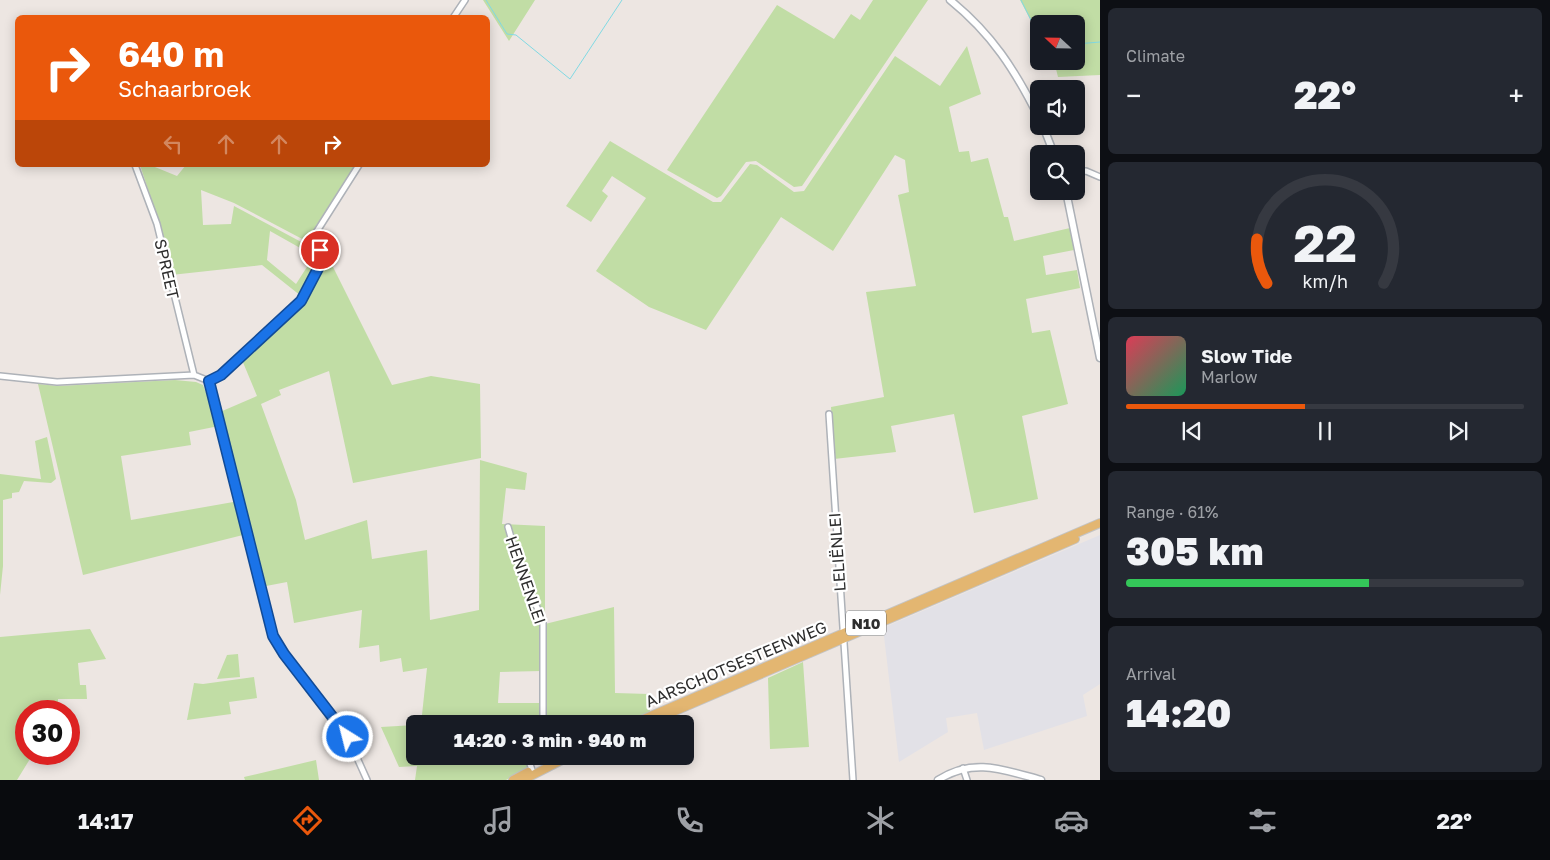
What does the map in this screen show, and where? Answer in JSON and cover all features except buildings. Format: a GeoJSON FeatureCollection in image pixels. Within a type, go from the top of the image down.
{"type":"FeatureCollection","features":[{"type":"Feature","properties":{"kind":"main road","name":"AARSCHOTSESTEENWEG"},"geometry":{"type":"LineString","coordinates":[[666,715],[1100,523]]}},
{"type":"Feature","properties":{"kind":"main road","name":"AARSCHOTSESTEENWEG"},"geometry":{"type":"LineString","coordinates":[[654,715],[1100,528]]}},
{"type":"Feature","properties":{"kind":"main road"},"geometry":{"type":"LineString","coordinates":[[513,780],[541,765]]}},
{"type":"Feature","properties":{"kind":"main road"},"geometry":{"type":"LineString","coordinates":[[523,780],[552,765]]}},
{"type":"Feature","properties":{"kind":"street"},"geometry":{"type":"LineString","coordinates":[[455,15],[464,0]]}},
{"type":"Feature","properties":{"kind":"street"},"geometry":{"type":"LineString","coordinates":[[950,0],[978,24],[999,48],[1030,102]]}},
{"type":"Feature","properties":{"kind":"street","name":"SPREET"},"geometry":{"type":"LineString","coordinates":[[136,167],[157,224],[194,375]]}},
{"type":"Feature","properties":{"kind":"street"},"geometry":{"type":"LineString","coordinates":[[0,376],[57,382],[194,375],[209,381],[221,375],[305,296],[324,254],[314,246],[312,239],[358,167]]}},
{"type":"Feature","properties":{"kind":"street"},"geometry":{"type":"LineString","coordinates":[[1085,171],[1100,176]]}},
{"type":"Feature","properties":{"kind":"street"},"geometry":{"type":"LineString","coordinates":[[1068,200],[1100,358]]}},
{"type":"Feature","properties":{"kind":"street"},"geometry":{"type":"LineString","coordinates":[[209,381],[273,636],[284,654],[345,732],[367,780]]}},
{"type":"Feature","properties":{"kind":"street","name":"LELIËNLEI"},"geometry":{"type":"LineString","coordinates":[[829,414],[853,780]]}},
{"type":"Feature","properties":{"kind":"street","name":"HENNENLEI"},"geometry":{"type":"LineString","coordinates":[[508,527],[522,576],[543,620],[543,715]]}},
{"type":"Feature","properties":{"kind":"street"},"geometry":{"type":"LineString","coordinates":[[530,765],[532,770]]}},
{"type":"Feature","properties":{"kind":"street"},"geometry":{"type":"LineString","coordinates":[[938,780],[963,768],[990,768],[1042,780]]}},
{"type":"Feature","properties":{"kind":"street"},"geometry":{"type":"LineString","coordinates":[[963,768],[967,780]]}},
{"type":"Feature","properties":{"kind":"shaded area"},"geometry":{"type":"Polygon","coordinates":[[[1100,535],[1100,684],[1083,695],[1087,716],[984,750],[977,713],[946,718],[948,732],[899,762],[883,628],[1100,535]]]}},
{"type":"Feature","properties":{"kind":"green space"},"geometry":{"type":"Polygon","coordinates":[[[483,0],[535,0],[509,41],[483,0]]]}},
{"type":"Feature","properties":{"kind":"green space"},"geometry":{"type":"Polygon","coordinates":[[[873,0],[928,0],[802,186],[794,187],[756,161],[746,162],[721,196],[717,198],[667,170],[777,5],[834,39],[851,14],[860,20],[873,0]]]}},
{"type":"Feature","properties":{"kind":"green space"},"geometry":{"type":"Polygon","coordinates":[[[1020,0],[1100,0],[1100,75],[1058,77],[1056,70],[1085,70],[1085,15],[1030,15],[1030,19],[1020,0]]]}},
{"type":"Feature","properties":{"kind":"green space"},"geometry":{"type":"Polygon","coordinates":[[[967,46],[981,94],[949,107],[959,152],[969,151],[971,162],[988,158],[1004,217],[1008,217],[1014,241],[1070,228],[1074,250],[1043,256],[1046,275],[1077,270],[1080,288],[1026,299],[1032,333],[1050,330],[1068,404],[1022,416],[1038,499],[974,513],[954,414],[891,426],[896,452],[834,459],[831,407],[884,397],[866,292],[916,286],[898,195],[909,192],[905,160],[895,155],[833,251],[781,217],[706,330],[649,307],[596,271],[646,198],[612,176],[602,191],[608,196],[591,222],[566,206],[610,141],[713,202],[721,202],[750,164],[757,165],[794,192],[804,191],[895,56],[940,86],[967,46]]]}},
{"type":"Feature","properties":{"kind":"green space"},"geometry":{"type":"Polygon","coordinates":[[[141,167],[155,167],[177,176],[184,167],[355,167],[306,241],[234,203],[201,190],[203,225],[231,224],[234,206],[305,244],[302,249],[270,231],[267,260],[296,284],[314,256],[308,252],[309,248],[321,258],[301,296],[262,265],[171,275],[159,223],[141,167]]]}},
{"type":"Feature","properties":{"kind":"green space"},"geometry":{"type":"Polygon","coordinates":[[[327,255],[392,385],[431,376],[480,384],[481,458],[353,483],[329,371],[279,390],[281,395],[261,404],[296,500],[305,540],[367,520],[372,559],[427,550],[430,620],[479,610],[480,460],[527,473],[525,490],[506,488],[502,524],[545,526],[545,624],[614,607],[615,693],[649,694],[650,712],[644,715],[544,715],[541,671],[500,672],[498,703],[540,703],[541,715],[422,715],[427,668],[403,672],[401,658],[380,662],[379,645],[359,648],[362,610],[294,623],[287,582],[266,586],[220,412],[257,396],[242,360],[293,314],[304,301],[321,271],[327,255]]]}},
{"type":"Feature","properties":{"kind":"green space"},"geometry":{"type":"Polygon","coordinates":[[[175,380],[196,382],[203,385],[219,426],[189,432],[191,445],[121,456],[131,520],[239,501],[247,534],[83,575],[38,384],[58,386],[175,380]]]}},
{"type":"Feature","properties":{"kind":"green space"},"geometry":{"type":"Polygon","coordinates":[[[47,437],[56,479],[51,483],[24,481],[19,492],[12,493],[12,498],[3,500],[3,566],[0,595],[0,474],[41,479],[35,441],[47,437]]]}},
{"type":"Feature","properties":{"kind":"green space"},"geometry":{"type":"Polygon","coordinates":[[[90,629],[106,659],[78,663],[80,685],[86,685],[87,699],[15,700],[15,765],[26,765],[17,780],[0,780],[0,637],[90,629]]]}},
{"type":"Feature","properties":{"kind":"green space"},"geometry":{"type":"Polygon","coordinates":[[[238,654],[240,677],[217,679],[227,655],[238,654]]]}},
{"type":"Feature","properties":{"kind":"green space"},"geometry":{"type":"Polygon","coordinates":[[[803,662],[809,747],[770,749],[768,678],[803,662]]]}},
{"type":"Feature","properties":{"kind":"green space"},"geometry":{"type":"Polygon","coordinates":[[[254,677],[257,698],[229,702],[231,714],[187,720],[194,683],[203,684],[254,677]]]}},
{"type":"Feature","properties":{"kind":"green space"},"geometry":{"type":"Polygon","coordinates":[[[406,726],[406,765],[529,765],[529,767],[506,780],[415,780],[417,766],[399,767],[381,727],[406,726]]]}},
{"type":"Feature","properties":{"kind":"green space"},"geometry":{"type":"Polygon","coordinates":[[[316,760],[319,780],[245,780],[244,777],[316,760]]]}},
{"type":"Feature","properties":{"kind":"waterway"},"geometry":{"type":"LineString","coordinates":[[486,0],[507,34],[516,35],[570,79],[622,0]]}},
{"type":"Feature","properties":{"kind":"waterway"},"geometry":{"type":"LineString","coordinates":[[1021,0],[1030,18]]}},
{"type":"Feature","properties":{"kind":"waterway"},"geometry":{"type":"LineString","coordinates":[[1085,43],[1100,42]]}},
{"type":"Feature","properties":{"kind":"route"},"geometry":{"type":"LineString","coordinates":[[320,250],[324,254],[323,259],[301,301],[221,375],[209,381],[276,644],[348,737]]}}]}
